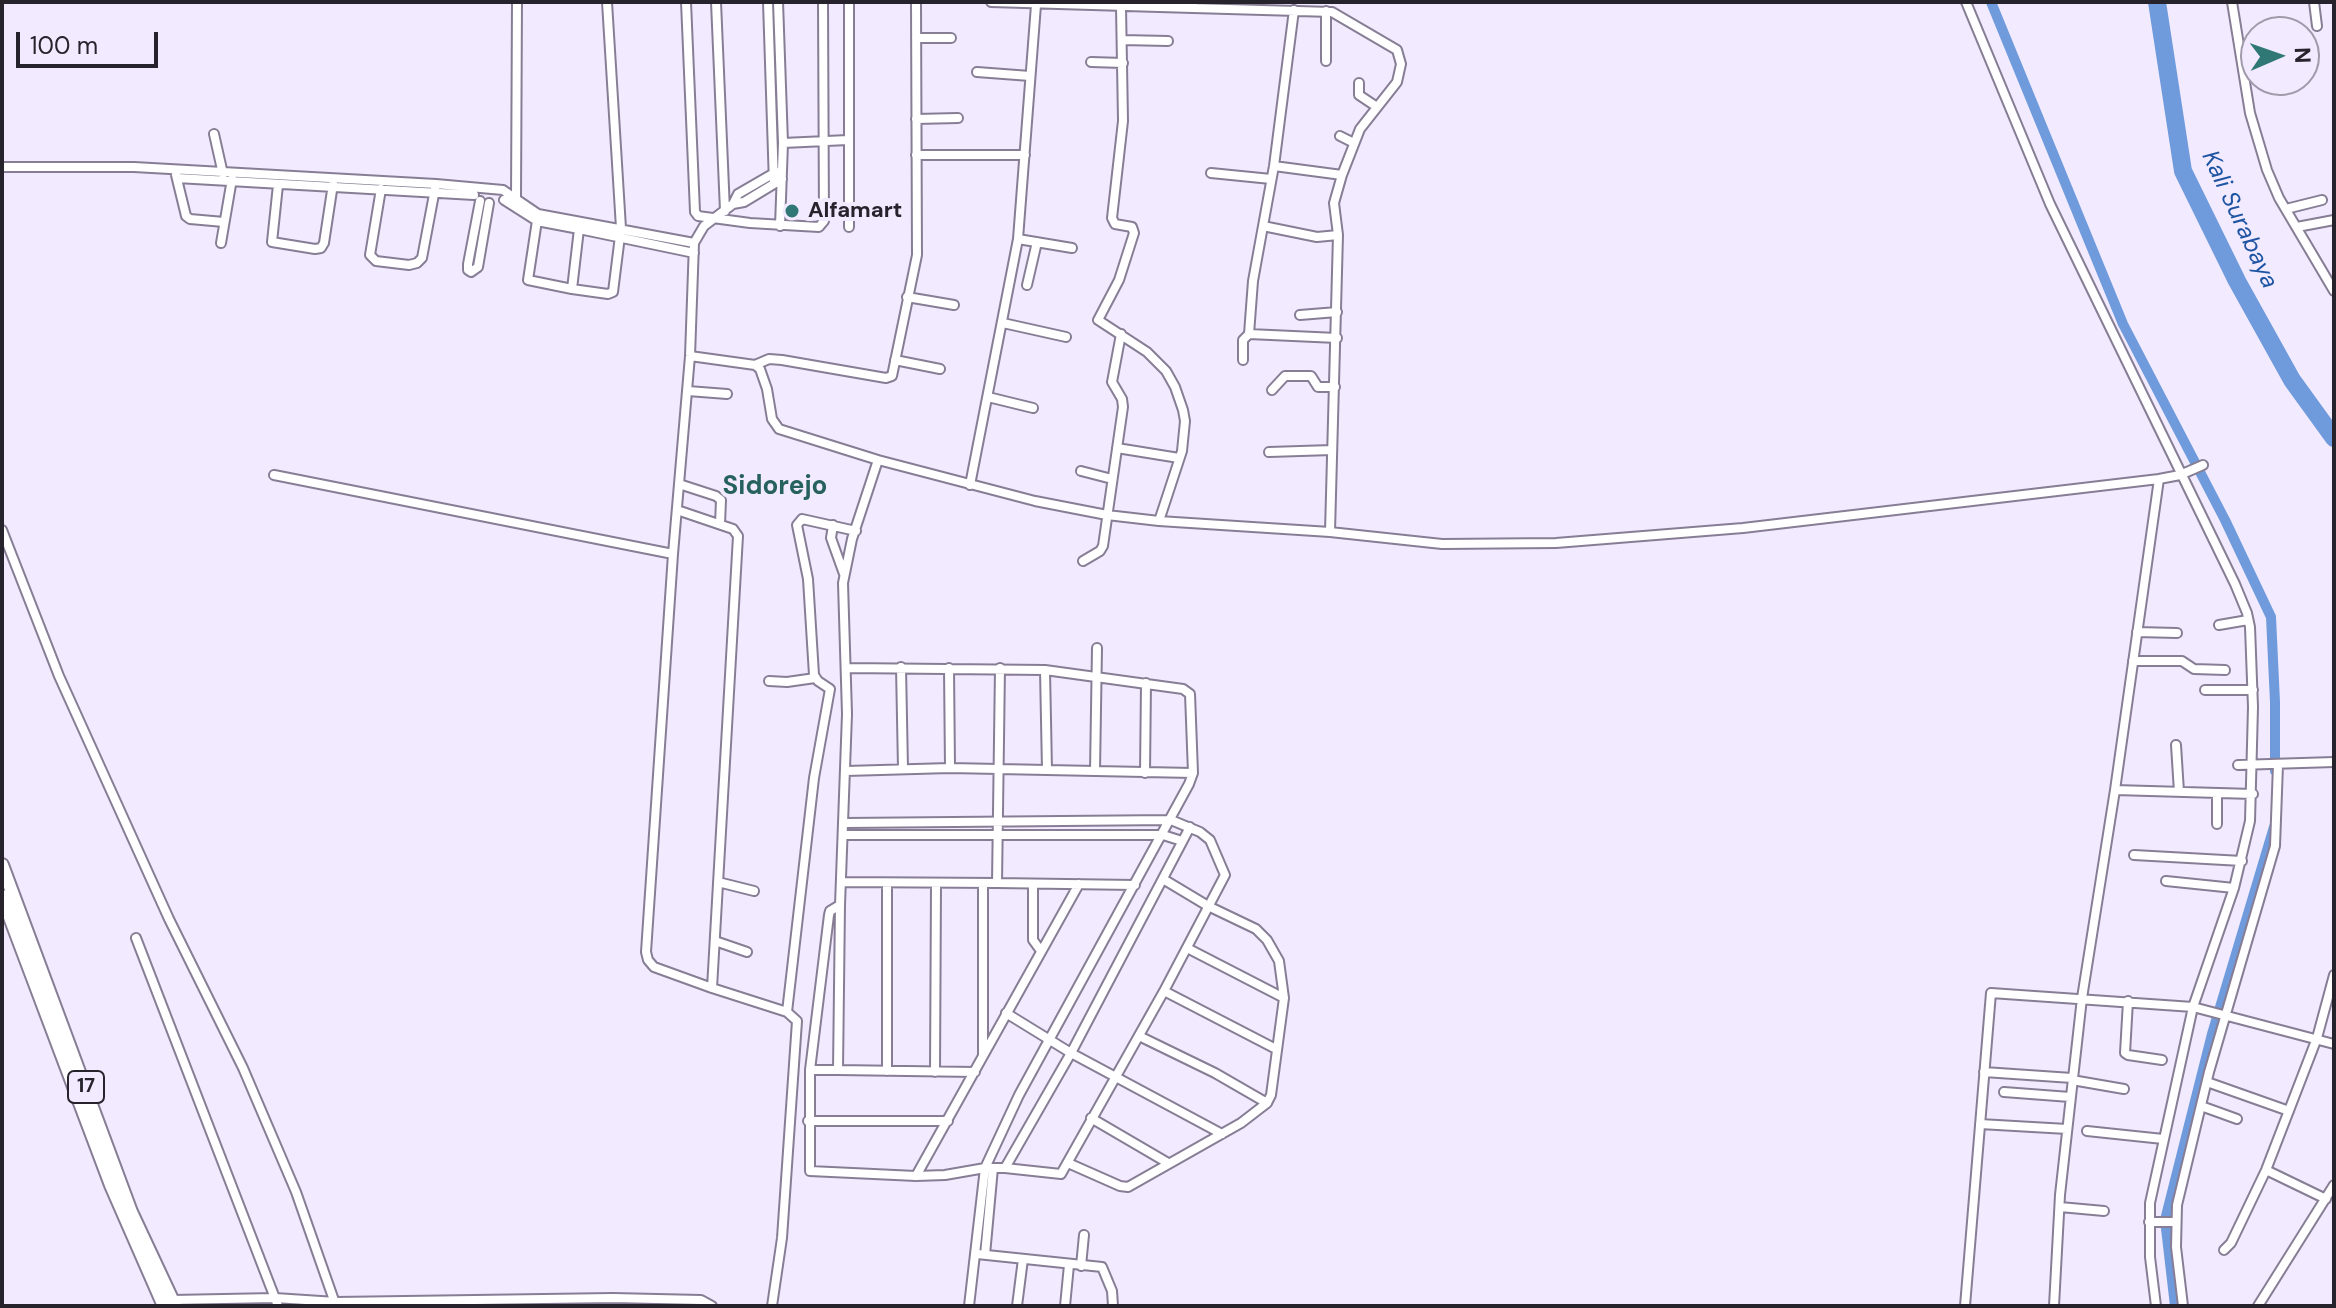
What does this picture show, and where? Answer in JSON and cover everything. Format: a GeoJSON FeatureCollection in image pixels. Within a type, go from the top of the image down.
{"type":"FeatureCollection","features":[{"type":"Feature","properties":{"kind":"highway","name":"17"},"geometry":{"type":"LineString","coordinates":[[2,865],[131,1212],[168,1299]]}},
{"type":"Feature","properties":{"kind":"highway","name":"17"},"geometry":{"type":"LineString","coordinates":[[2,896],[111,1185],[168,1299]]}},
{"type":"Feature","properties":{"kind":"street"},"geometry":{"type":"LineString","coordinates":[[510,198],[517,2]]}},
{"type":"Feature","properties":{"kind":"street"},"geometry":{"type":"LineString","coordinates":[[538,217],[528,280],[572,289],[613,292],[621,232],[607,2]]}},
{"type":"Feature","properties":{"kind":"street"},"geometry":{"type":"LineString","coordinates":[[687,2],[695,212],[698,216],[780,226],[823,226],[823,2]]}},
{"type":"Feature","properties":{"kind":"street"},"geometry":{"type":"LineString","coordinates":[[716,2],[729,208]]}},
{"type":"Feature","properties":{"kind":"street"},"geometry":{"type":"LineString","coordinates":[[768,2],[778,128],[783,143],[778,176],[753,197],[729,208],[701,229],[694,248],[688,391],[673,554],[646,952],[654,967],[796,1017],[782,1238],[772,1306]]}},
{"type":"Feature","properties":{"kind":"street"},"geometry":{"type":"LineString","coordinates":[[778,2],[780,226]]}},
{"type":"Feature","properties":{"kind":"street"},"geometry":{"type":"LineString","coordinates":[[849,2],[849,227]]}},
{"type":"Feature","properties":{"kind":"street"},"geometry":{"type":"LineString","coordinates":[[690,356],[755,365],[769,359],[782,360],[890,378],[916,259],[916,2]]}},
{"type":"Feature","properties":{"kind":"street"},"geometry":{"type":"LineString","coordinates":[[991,2],[1121,7],[1193,5],[1326,11],[1397,50],[1401,64],[1397,82],[1360,129],[1342,175],[1335,210],[1338,233],[1337,338],[1330,532]]}},
{"type":"Feature","properties":{"kind":"street"},"geometry":{"type":"LineString","coordinates":[[1966,2],[2050,204],[2235,584],[2248,620],[2254,765],[2250,821],[2242,861],[2197,1008],[2150,1203],[2156,1306]]}},
{"type":"Feature","properties":{"kind":"street"},"geometry":{"type":"LineString","coordinates":[[2232,2],[2250,113],[2267,170],[2334,291]]}},
{"type":"Feature","properties":{"kind":"street"},"geometry":{"type":"LineString","coordinates":[[970,485],[1018,239],[1030,76],[1041,4]]}},
{"type":"Feature","properties":{"kind":"street"},"geometry":{"type":"LineString","coordinates":[[1121,7],[1123,121],[1112,218],[1115,224],[1132,227],[1134,233],[1119,280],[1098,320],[1147,352],[1166,371],[1175,387],[1185,421],[1179,458],[1162,521]]}},
{"type":"Feature","properties":{"kind":"street"},"geometry":{"type":"LineString","coordinates":[[1243,360],[1243,340],[1249,334],[1253,281],[1274,166],[1294,10]]}},
{"type":"Feature","properties":{"kind":"street"},"geometry":{"type":"LineString","coordinates":[[1326,11],[1326,61]]}},
{"type":"Feature","properties":{"kind":"street"},"geometry":{"type":"LineString","coordinates":[[916,38],[951,38]]}},
{"type":"Feature","properties":{"kind":"street"},"geometry":{"type":"LineString","coordinates":[[1122,40],[1168,41]]}},
{"type":"Feature","properties":{"kind":"street"},"geometry":{"type":"LineString","coordinates":[[1091,62],[1123,63]]}},
{"type":"Feature","properties":{"kind":"street"},"geometry":{"type":"LineString","coordinates":[[977,72],[1030,76]]}},
{"type":"Feature","properties":{"kind":"street"},"geometry":{"type":"LineString","coordinates":[[1359,83],[1359,95],[1377,107]]}},
{"type":"Feature","properties":{"kind":"street"},"geometry":{"type":"LineString","coordinates":[[916,119],[958,118]]}},
{"type":"Feature","properties":{"kind":"street"},"geometry":{"type":"LineString","coordinates":[[214,134],[229,177],[221,243]]}},
{"type":"Feature","properties":{"kind":"street"},"geometry":{"type":"LineString","coordinates":[[1340,136],[1354,143]]}},
{"type":"Feature","properties":{"kind":"street"},"geometry":{"type":"LineString","coordinates":[[783,143],[848,140]]}},
{"type":"Feature","properties":{"kind":"street"},"geometry":{"type":"LineString","coordinates":[[916,155],[1025,155]]}},
{"type":"Feature","properties":{"kind":"street"},"geometry":{"type":"LineString","coordinates":[[1274,166],[1342,175]]}},
{"type":"Feature","properties":{"kind":"street"},"geometry":{"type":"LineString","coordinates":[[2,167],[134,167],[176,174],[435,188],[510,198]]}},
{"type":"Feature","properties":{"kind":"street"},"geometry":{"type":"LineString","coordinates":[[1211,173],[1271,179]]}},
{"type":"Feature","properties":{"kind":"street"},"geometry":{"type":"LineString","coordinates":[[176,174],[186,216],[224,222]]}},
{"type":"Feature","properties":{"kind":"street"},"geometry":{"type":"LineString","coordinates":[[729,208],[737,196],[748,188],[778,176]]}},
{"type":"Feature","properties":{"kind":"street"},"geometry":{"type":"LineString","coordinates":[[229,177],[278,185],[333,183],[381,189],[435,188]]}},
{"type":"Feature","properties":{"kind":"street"},"geometry":{"type":"LineString","coordinates":[[278,185],[272,242],[315,249],[321,248],[324,243],[333,183]]}},
{"type":"Feature","properties":{"kind":"street"},"geometry":{"type":"LineString","coordinates":[[381,189],[370,255],[376,261],[409,265],[422,258],[435,188]]}},
{"type":"Feature","properties":{"kind":"street"},"geometry":{"type":"LineString","coordinates":[[748,188],[753,197]]}},
{"type":"Feature","properties":{"kind":"street"},"geometry":{"type":"LineString","coordinates":[[479,196],[503,190],[538,217],[579,229],[621,232]]}},
{"type":"Feature","properties":{"kind":"street"},"geometry":{"type":"LineString","coordinates":[[479,196],[478,267],[471,272],[468,264],[479,196]]}},
{"type":"Feature","properties":{"kind":"street"},"geometry":{"type":"LineString","coordinates":[[2286,209],[2322,200]]}},
{"type":"Feature","properties":{"kind":"street"},"geometry":{"type":"LineString","coordinates":[[538,217],[694,248]]}},
{"type":"Feature","properties":{"kind":"street"},"geometry":{"type":"LineString","coordinates":[[2297,227],[2334,220]]}},
{"type":"Feature","properties":{"kind":"street"},"geometry":{"type":"LineString","coordinates":[[1264,224],[1317,237],[1338,233]]}},
{"type":"Feature","properties":{"kind":"street"},"geometry":{"type":"LineString","coordinates":[[572,289],[579,229]]}},
{"type":"Feature","properties":{"kind":"street"},"geometry":{"type":"LineString","coordinates":[[1018,239],[1072,248]]}},
{"type":"Feature","properties":{"kind":"street"},"geometry":{"type":"LineString","coordinates":[[1027,285],[1037,242]]}},
{"type":"Feature","properties":{"kind":"street"},"geometry":{"type":"LineString","coordinates":[[907,297],[954,305]]}},
{"type":"Feature","properties":{"kind":"street"},"geometry":{"type":"LineString","coordinates":[[1300,315],[1337,312]]}},
{"type":"Feature","properties":{"kind":"street"},"geometry":{"type":"LineString","coordinates":[[1003,323],[1066,337]]}},
{"type":"Feature","properties":{"kind":"street"},"geometry":{"type":"LineString","coordinates":[[1083,561],[1103,546],[1123,407],[1112,382],[1121,334]]}},
{"type":"Feature","properties":{"kind":"street"},"geometry":{"type":"LineString","coordinates":[[1249,334],[1337,338]]}},
{"type":"Feature","properties":{"kind":"street"},"geometry":{"type":"LineString","coordinates":[[895,360],[940,369]]}},
{"type":"Feature","properties":{"kind":"street"},"geometry":{"type":"LineString","coordinates":[[755,365],[763,373],[772,419],[779,429],[970,485],[1107,515],[1442,544],[1556,543],[1743,528],[2159,479],[2201,466]]}},
{"type":"Feature","properties":{"kind":"street"},"geometry":{"type":"LineString","coordinates":[[1272,390],[1285,376],[1311,376],[1318,387],[1335,387]]}},
{"type":"Feature","properties":{"kind":"street"},"geometry":{"type":"LineString","coordinates":[[688,391],[727,394]]}},
{"type":"Feature","properties":{"kind":"street"},"geometry":{"type":"LineString","coordinates":[[988,397],[1033,408]]}},
{"type":"Feature","properties":{"kind":"street"},"geometry":{"type":"LineString","coordinates":[[1117,448],[1179,458]]}},
{"type":"Feature","properties":{"kind":"street"},"geometry":{"type":"LineString","coordinates":[[1269,452],[1332,450]]}},
{"type":"Feature","properties":{"kind":"street"},"geometry":{"type":"LineString","coordinates":[[838,1070],[847,692],[842,604],[844,575],[878,460]]}},
{"type":"Feature","properties":{"kind":"street"},"geometry":{"type":"LineString","coordinates":[[1081,471],[1112,479]]}},
{"type":"Feature","properties":{"kind":"street"},"geometry":{"type":"LineString","coordinates":[[274,475],[673,554]]}},
{"type":"Feature","properties":{"kind":"street"},"geometry":{"type":"LineString","coordinates":[[2054,1306],[2067,1129],[2082,998],[2159,479]]}},
{"type":"Feature","properties":{"kind":"street"},"geometry":{"type":"LineString","coordinates":[[679,484],[721,500],[720,524]]}},
{"type":"Feature","properties":{"kind":"street"},"geometry":{"type":"LineString","coordinates":[[677,510],[737,531],[738,536],[712,988]]}},
{"type":"Feature","properties":{"kind":"street"},"geometry":{"type":"LineString","coordinates":[[815,678],[808,579],[797,525],[802,519],[856,531]]}},
{"type":"Feature","properties":{"kind":"street"},"geometry":{"type":"LineString","coordinates":[[833,525],[831,538],[844,575]]}},
{"type":"Feature","properties":{"kind":"street"},"geometry":{"type":"LineString","coordinates":[[2,530],[59,676],[169,919],[243,1068],[296,1192],[337,1303]]}},
{"type":"Feature","properties":{"kind":"street"},"geometry":{"type":"LineString","coordinates":[[2219,625],[2248,620]]}},
{"type":"Feature","properties":{"kind":"street"},"geometry":{"type":"LineString","coordinates":[[2137,632],[2177,633]]}},
{"type":"Feature","properties":{"kind":"street"},"geometry":{"type":"LineString","coordinates":[[1095,771],[1097,648]]}},
{"type":"Feature","properties":{"kind":"street"},"geometry":{"type":"LineString","coordinates":[[2133,661],[2182,661],[2194,669],[2225,670]]}},
{"type":"Feature","properties":{"kind":"street"},"geometry":{"type":"LineString","coordinates":[[901,667],[903,769]]}},
{"type":"Feature","properties":{"kind":"street"},"geometry":{"type":"LineString","coordinates":[[847,668],[1045,670],[1183,689],[1190,694],[1193,773],[1163,835],[1019,1095],[989,1168],[981,1254],[969,1306]]}},
{"type":"Feature","properties":{"kind":"street"},"geometry":{"type":"LineString","coordinates":[[949,668],[950,768]]}},
{"type":"Feature","properties":{"kind":"street"},"geometry":{"type":"LineString","coordinates":[[997,883],[1000,668]]}},
{"type":"Feature","properties":{"kind":"street"},"geometry":{"type":"LineString","coordinates":[[1045,670],[1047,770]]}},
{"type":"Feature","properties":{"kind":"street"},"geometry":{"type":"LineString","coordinates":[[769,681],[815,678],[830,689],[847,692]]}},
{"type":"Feature","properties":{"kind":"street"},"geometry":{"type":"LineString","coordinates":[[1145,773],[1146,683]]}},
{"type":"Feature","properties":{"kind":"street"},"geometry":{"type":"LineString","coordinates":[[787,1012],[814,778],[830,689]]}},
{"type":"Feature","properties":{"kind":"street"},"geometry":{"type":"LineString","coordinates":[[2205,690],[2253,690]]}},
{"type":"Feature","properties":{"kind":"street"},"geometry":{"type":"LineString","coordinates":[[2176,745],[2179,792]]}},
{"type":"Feature","properties":{"kind":"street"},"geometry":{"type":"LineString","coordinates":[[2238,765],[2334,762]]}},
{"type":"Feature","properties":{"kind":"street"},"geometry":{"type":"LineString","coordinates":[[2183,1306],[2175,1222],[2182,1180],[2224,1014],[2275,846],[2277,765]]}},
{"type":"Feature","properties":{"kind":"street"},"geometry":{"type":"LineString","coordinates":[[846,771],[950,768],[1193,773]]}},
{"type":"Feature","properties":{"kind":"street"},"geometry":{"type":"LineString","coordinates":[[2115,790],[2253,794]]}},
{"type":"Feature","properties":{"kind":"street"},"geometry":{"type":"LineString","coordinates":[[2217,793],[2217,824]]}},
{"type":"Feature","properties":{"kind":"street"},"geometry":{"type":"LineString","coordinates":[[840,905],[829,915],[810,1070],[808,1121],[811,1172],[916,1176],[1005,1168],[1058,1175],[1068,1163],[1164,991],[1225,871],[1210,840],[1190,827],[1171,820],[845,823]]}},
{"type":"Feature","properties":{"kind":"street"},"geometry":{"type":"LineString","coordinates":[[1005,1168],[1071,1053],[1190,827]]}},
{"type":"Feature","properties":{"kind":"street"},"geometry":{"type":"LineString","coordinates":[[843,835],[1163,835],[1182,841]]}},
{"type":"Feature","properties":{"kind":"street"},"geometry":{"type":"LineString","coordinates":[[2134,855],[2242,861]]}},
{"type":"Feature","properties":{"kind":"street"},"geometry":{"type":"LineString","coordinates":[[1068,1163],[1123,1187],[1241,1123],[1267,1103],[1275,1083],[1276,1049],[1284,998],[1281,966],[1267,940],[1256,929],[1208,906],[1163,879]]}},
{"type":"Feature","properties":{"kind":"street"},"geometry":{"type":"LineString","coordinates":[[2166,881],[2234,888]]}},
{"type":"Feature","properties":{"kind":"street"},"geometry":{"type":"LineString","coordinates":[[718,882],[754,891]]}},
{"type":"Feature","properties":{"kind":"street"},"geometry":{"type":"LineString","coordinates":[[841,882],[1135,885]]}},
{"type":"Feature","properties":{"kind":"street"},"geometry":{"type":"LineString","coordinates":[[887,883],[887,1071]]}},
{"type":"Feature","properties":{"kind":"street"},"geometry":{"type":"LineString","coordinates":[[935,1072],[936,884]]}},
{"type":"Feature","properties":{"kind":"street"},"geometry":{"type":"LineString","coordinates":[[983,884],[983,1056]]}},
{"type":"Feature","properties":{"kind":"street"},"geometry":{"type":"LineString","coordinates":[[1033,884],[1033,940],[1041,951]]}},
{"type":"Feature","properties":{"kind":"street"},"geometry":{"type":"LineString","coordinates":[[916,1176],[1079,884]]}},
{"type":"Feature","properties":{"kind":"street"},"geometry":{"type":"LineString","coordinates":[[136,938],[276,1302]]}},
{"type":"Feature","properties":{"kind":"street"},"geometry":{"type":"LineString","coordinates":[[715,941],[747,952]]}},
{"type":"Feature","properties":{"kind":"street"},"geometry":{"type":"LineString","coordinates":[[1187,948],[1284,998]]}},
{"type":"Feature","properties":{"kind":"street"},"geometry":{"type":"LineString","coordinates":[[2224,1250],[2231,1243],[2266,1170],[2317,1038],[2334,975]]}},
{"type":"Feature","properties":{"kind":"street"},"geometry":{"type":"LineString","coordinates":[[1164,991],[1276,1049]]}},
{"type":"Feature","properties":{"kind":"street"},"geometry":{"type":"LineString","coordinates":[[1965,1306],[1991,993],[2197,1008],[2334,1044]]}},
{"type":"Feature","properties":{"kind":"street"},"geometry":{"type":"LineString","coordinates":[[2128,1001],[2125,1053],[2162,1060]]}},
{"type":"Feature","properties":{"kind":"street"},"geometry":{"type":"LineString","coordinates":[[1006,1013],[1051,1042],[1222,1134]]}},
{"type":"Feature","properties":{"kind":"street"},"geometry":{"type":"LineString","coordinates":[[1139,1036],[1215,1073],[1267,1103]]}},
{"type":"Feature","properties":{"kind":"street"},"geometry":{"type":"LineString","coordinates":[[810,1070],[975,1072]]}},
{"type":"Feature","properties":{"kind":"street"},"geometry":{"type":"LineString","coordinates":[[1984,1072],[2072,1079],[2124,1089]]}},
{"type":"Feature","properties":{"kind":"street"},"geometry":{"type":"LineString","coordinates":[[2207,1082],[2289,1111]]}},
{"type":"Feature","properties":{"kind":"street"},"geometry":{"type":"LineString","coordinates":[[2004,1092],[2070,1097]]}},
{"type":"Feature","properties":{"kind":"street"},"geometry":{"type":"LineString","coordinates":[[2201,1106],[2237,1119]]}},
{"type":"Feature","properties":{"kind":"street"},"geometry":{"type":"LineString","coordinates":[[1091,1118],[1168,1163]]}},
{"type":"Feature","properties":{"kind":"street"},"geometry":{"type":"LineString","coordinates":[[808,1121],[948,1121]]}},
{"type":"Feature","properties":{"kind":"street"},"geometry":{"type":"LineString","coordinates":[[1980,1124],[2067,1129]]}},
{"type":"Feature","properties":{"kind":"street"},"geometry":{"type":"LineString","coordinates":[[2087,1131],[2163,1139]]}},
{"type":"Feature","properties":{"kind":"street"},"geometry":{"type":"LineString","coordinates":[[2266,1170],[2326,1199]]}},
{"type":"Feature","properties":{"kind":"street"},"geometry":{"type":"LineString","coordinates":[[2258,1306],[2334,1185]]}},
{"type":"Feature","properties":{"kind":"street"},"geometry":{"type":"LineString","coordinates":[[2060,1207],[2104,1211]]}},
{"type":"Feature","properties":{"kind":"street"},"geometry":{"type":"LineString","coordinates":[[2152,1222],[2175,1222]]}},
{"type":"Feature","properties":{"kind":"street"},"geometry":{"type":"LineString","coordinates":[[1081,1266],[1084,1235]]}},
{"type":"Feature","properties":{"kind":"street"},"geometry":{"type":"LineString","coordinates":[[981,1254],[1102,1267],[1111,1286],[1113,1306]]}},
{"type":"Feature","properties":{"kind":"street"},"geometry":{"type":"LineString","coordinates":[[1017,1306],[1023,1259]]}},
{"type":"Feature","properties":{"kind":"street"},"geometry":{"type":"LineString","coordinates":[[1065,1306],[1069,1265]]}},
{"type":"Feature","properties":{"kind":"street"},"geometry":{"type":"LineString","coordinates":[[168,1299],[337,1303],[613,1298],[701,1300],[712,1306]]}},
{"type":"Feature","properties":{"kind":"waterway"},"geometry":{"type":"LineString","coordinates":[[1991,2],[2123,324],[2225,520],[2271,617],[2275,771]]}},
{"type":"Feature","properties":{"kind":"waterway","name":"Kali Surabaya"},"geometry":{"type":"LineString","coordinates":[[2157,2],[2183,171],[2237,281],[2292,380],[2334,438]]}},
{"type":"Feature","properties":{"kind":"waterway"},"geometry":{"type":"LineString","coordinates":[[2175,1306],[2165,1220],[2212,1034],[2274,827]]}},
{"type":"Feature","properties":{"kind":"place","name":"Alfamart"},"geometry":{"type":"Point","coordinates":[792,211]}},
{"type":"Feature","properties":{"kind":"district","name":"Sidorejo"},"geometry":{"type":"Point","coordinates":[775,487]}}]}
